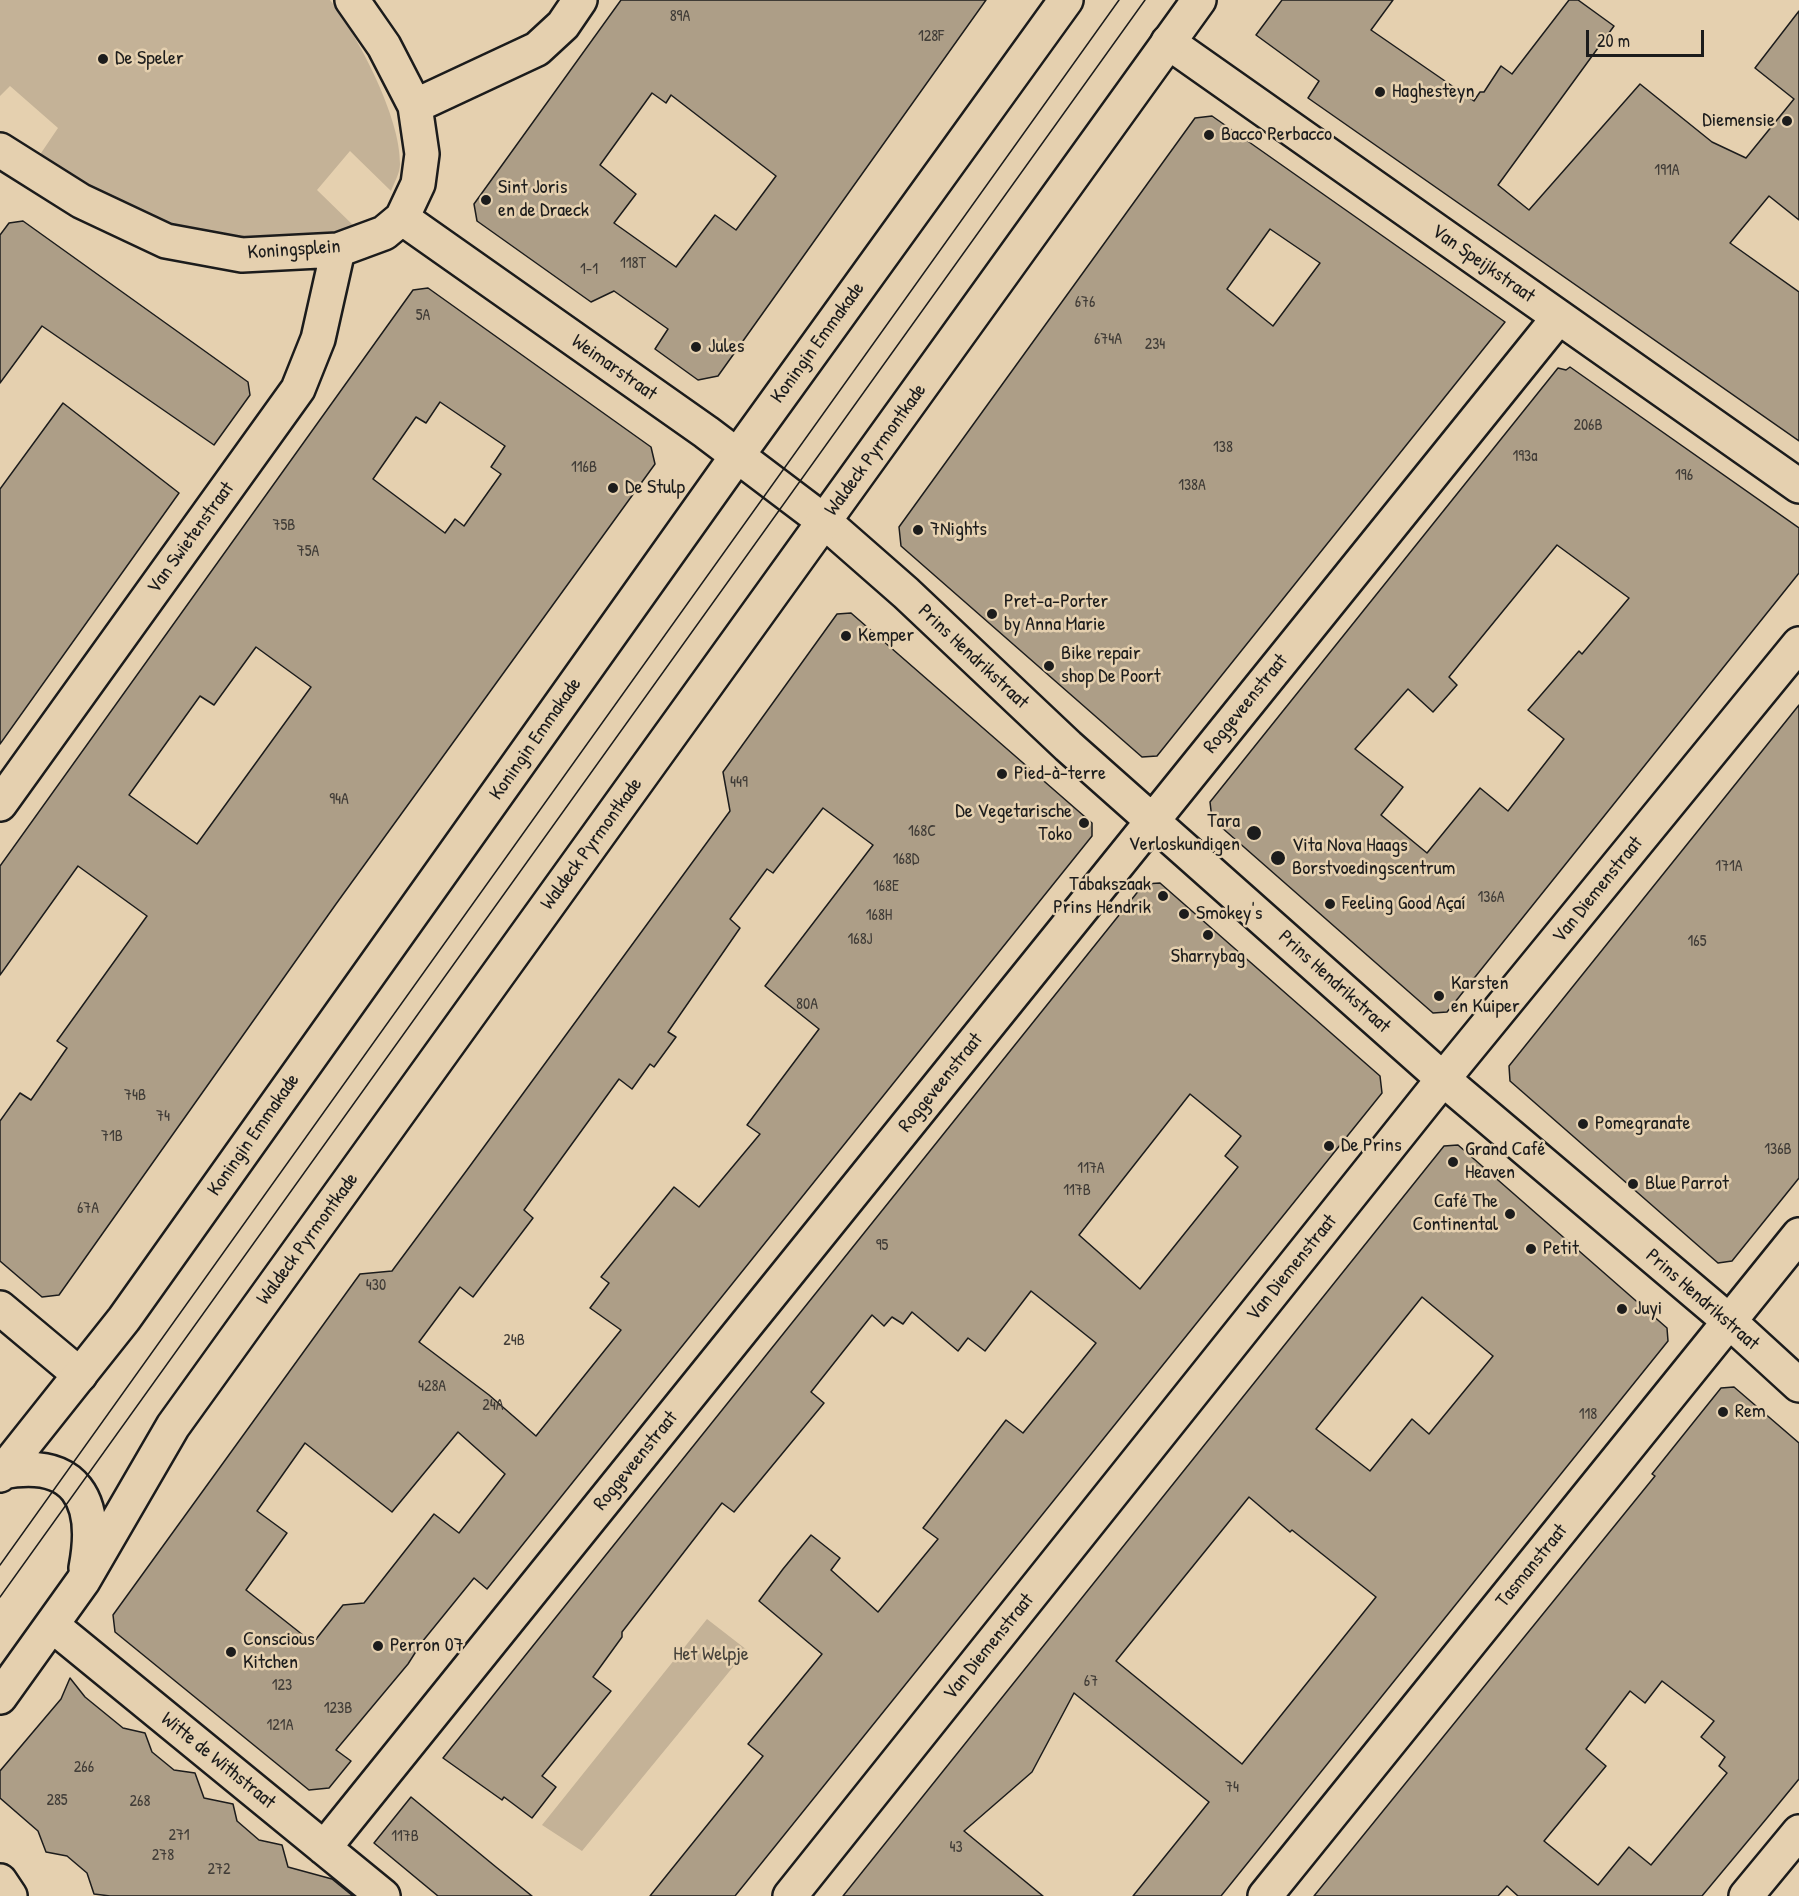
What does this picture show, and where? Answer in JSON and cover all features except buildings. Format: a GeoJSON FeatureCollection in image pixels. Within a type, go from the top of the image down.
{"type":"FeatureCollection","features":[{"type":"Feature","properties":{"kind":"street","name":"Koningsplein"},"geometry":{"type":"LineString","coordinates":[[1,154],[81,201],[166,241],[242,255],[338,250],[384,233],[402,218],[418,184],[422,154],[415,106],[384,46],[352,0]]}},
{"type":"Feature","properties":{"kind":"street"},"geometry":{"type":"LineString","coordinates":[[415,106],[537,49],[563,25],[580,0]]}},
{"type":"Feature","properties":{"kind":"street","name":"Koningin Emmakade"},"geometry":{"type":"LineString","coordinates":[[1,1473],[138,1299],[737,456],[1066,0]]}},
{"type":"Feature","properties":{"kind":"street","name":"Waldeck Pyrmontkade"},"geometry":{"type":"LineString","coordinates":[[0,1697],[83,1581],[174,1426],[1199,0]]}},
{"type":"Feature","properties":{"kind":"street","name":"Van Speijkstraat"},"geometry":{"type":"LineString","coordinates":[[1168,42],[1799,486]]}},
{"type":"Feature","properties":{"kind":"street","name":"Weimarstraat"},"geometry":{"type":"LineString","coordinates":[[402,218],[737,456],[825,522]]}},
{"type":"Feature","properties":{"kind":"street","name":"Van Swietenstraat"},"geometry":{"type":"LineString","coordinates":[[0,804],[298,389],[318,339],[338,250]]}},
{"type":"Feature","properties":{"kind":"street","name":"Roggeveenstraat"},"geometry":{"type":"LineString","coordinates":[[324,1848],[1558,317]]}},
{"type":"Feature","properties":{"kind":"street","name":"Prins Hendrikstraat"},"geometry":{"type":"LineString","coordinates":[[825,522],[1152,820],[1443,1079],[1729,1322],[1799,1385]]}},
{"type":"Feature","properties":{"kind":"street","name":"Van Diemenstraat"},"geometry":{"type":"LineString","coordinates":[[790,1896],[1443,1079],[1799,644]]}},
{"type":"Feature","properties":{"kind":"street","name":"Tasmanstraat"},"geometry":{"type":"LineString","coordinates":[[1265,1896],[1799,1235]]}},
{"type":"Feature","properties":{"kind":"street"},"geometry":{"type":"LineString","coordinates":[[0,1308],[80,1375]]}},
{"type":"Feature","properties":{"kind":"street"},"geometry":{"type":"LineString","coordinates":[[1,1473],[31,1468],[50,1470],[77,1490],[90,1517],[92,1539],[83,1581]]}},
{"type":"Feature","properties":{"kind":"street","name":"Witte de Withstraat"},"geometry":{"type":"LineString","coordinates":[[53,1626],[383,1896]]}},
{"type":"Feature","properties":{"kind":"street"},"geometry":{"type":"LineString","coordinates":[[1746,1896],[1799,1832]]}},
{"type":"Feature","properties":{"kind":"street"},"geometry":{"type":"LineString","coordinates":[[0,1881],[10,1896]]}},
{"type":"Feature","properties":{"kind":"street"},"geometry":{"type":"LineString","coordinates":[[0,1895],[6,1896]]}},
{"type":"Feature","properties":{"kind":"green space"},"geometry":{"type":"Polygon","coordinates":[[[0,0],[330,0],[353,34],[386,101],[398,145],[400,164],[391,191],[350,151],[317,190],[355,227],[315,242],[272,244],[215,236],[139,214],[37,159],[58,128],[10,86],[0,96],[0,0]]]}},
{"type":"Feature","properties":{"kind":"green space","name":"Het Welpje"},"geometry":{"type":"Polygon","coordinates":[[[707,1619],[747,1650],[582,1851],[542,1825],[707,1619]]]}},
{"type":"Feature","properties":{"kind":"tram line"},"geometry":{"type":"LineString","coordinates":[[0,1565],[1119,0]]}},
{"type":"Feature","properties":{"kind":"tram line"},"geometry":{"type":"LineString","coordinates":[[0,1597],[1145,0]]}},
{"type":"Feature","properties":{"kind":"place","name":"De Speler"},"geometry":{"type":"Point","coordinates":[103,59]}},
{"type":"Feature","properties":{"kind":"place","name":"Haghesteyn"},"geometry":{"type":"Point","coordinates":[1380,92]}},
{"type":"Feature","properties":{"kind":"place","name":"Diemensie"},"geometry":{"type":"Point","coordinates":[1787,121]}},
{"type":"Feature","properties":{"kind":"place","name":"Bacco Perbacco"},"geometry":{"type":"Point","coordinates":[1209,135]}},
{"type":"Feature","properties":{"kind":"place","name":"Sint Joris en de Draeck"},"geometry":{"type":"Point","coordinates":[486,200]}},
{"type":"Feature","properties":{"kind":"place","name":"Jules"},"geometry":{"type":"Point","coordinates":[696,347]}},
{"type":"Feature","properties":{"kind":"place","name":"De Stulp"},"geometry":{"type":"Point","coordinates":[613,488]}},
{"type":"Feature","properties":{"kind":"place","name":"7Nights"},"geometry":{"type":"Point","coordinates":[918,530]}},
{"type":"Feature","properties":{"kind":"place","name":"Pret-a-Porter by Anna Marie"},"geometry":{"type":"Point","coordinates":[992,614]}},
{"type":"Feature","properties":{"kind":"place","name":"Kemper"},"geometry":{"type":"Point","coordinates":[846,636]}},
{"type":"Feature","properties":{"kind":"place","name":"Bike repair shop De Poort"},"geometry":{"type":"Point","coordinates":[1049,666]}},
{"type":"Feature","properties":{"kind":"place","name":"Pied-à-terre"},"geometry":{"type":"Point","coordinates":[1002,774]}},
{"type":"Feature","properties":{"kind":"place","name":"De Vegetarische Toko"},"geometry":{"type":"Point","coordinates":[1084,823]}},
{"type":"Feature","properties":{"kind":"place","name":"Tara Verloskundigen"},"geometry":{"type":"Point","coordinates":[1254,833]}},
{"type":"Feature","properties":{"kind":"place","name":"Vita Nova Haags Borstvoedingscentrum"},"geometry":{"type":"Point","coordinates":[1278,858]}},
{"type":"Feature","properties":{"kind":"place","name":"Tabakszaak Prins Hendrik"},"geometry":{"type":"Point","coordinates":[1163,896]}},
{"type":"Feature","properties":{"kind":"place","name":"Feeling Good Açaí"},"geometry":{"type":"Point","coordinates":[1330,904]}},
{"type":"Feature","properties":{"kind":"place","name":"Smokey's"},"geometry":{"type":"Point","coordinates":[1184,914]}},
{"type":"Feature","properties":{"kind":"place","name":"Sharrybag"},"geometry":{"type":"Point","coordinates":[1208,935]}},
{"type":"Feature","properties":{"kind":"place","name":"Karsten en Kuiper"},"geometry":{"type":"Point","coordinates":[1439,996]}},
{"type":"Feature","properties":{"kind":"place","name":"Pomegranate"},"geometry":{"type":"Point","coordinates":[1583,1124]}},
{"type":"Feature","properties":{"kind":"place","name":"De Prins"},"geometry":{"type":"Point","coordinates":[1329,1146]}},
{"type":"Feature","properties":{"kind":"place","name":"Grand Café Heaven"},"geometry":{"type":"Point","coordinates":[1453,1162]}},
{"type":"Feature","properties":{"kind":"place","name":"Blue Parrot"},"geometry":{"type":"Point","coordinates":[1633,1184]}},
{"type":"Feature","properties":{"kind":"place","name":"Café The Continental"},"geometry":{"type":"Point","coordinates":[1510,1214]}},
{"type":"Feature","properties":{"kind":"place","name":"Petit"},"geometry":{"type":"Point","coordinates":[1531,1249]}},
{"type":"Feature","properties":{"kind":"place","name":"Juyi"},"geometry":{"type":"Point","coordinates":[1622,1309]}},
{"type":"Feature","properties":{"kind":"place","name":"Rem"},"geometry":{"type":"Point","coordinates":[1723,1412]}},
{"type":"Feature","properties":{"kind":"place","name":"Perron 07"},"geometry":{"type":"Point","coordinates":[378,1646]}},
{"type":"Feature","properties":{"kind":"place","name":"Conscious Kitchen"},"geometry":{"type":"Point","coordinates":[231,1652]}}]}
